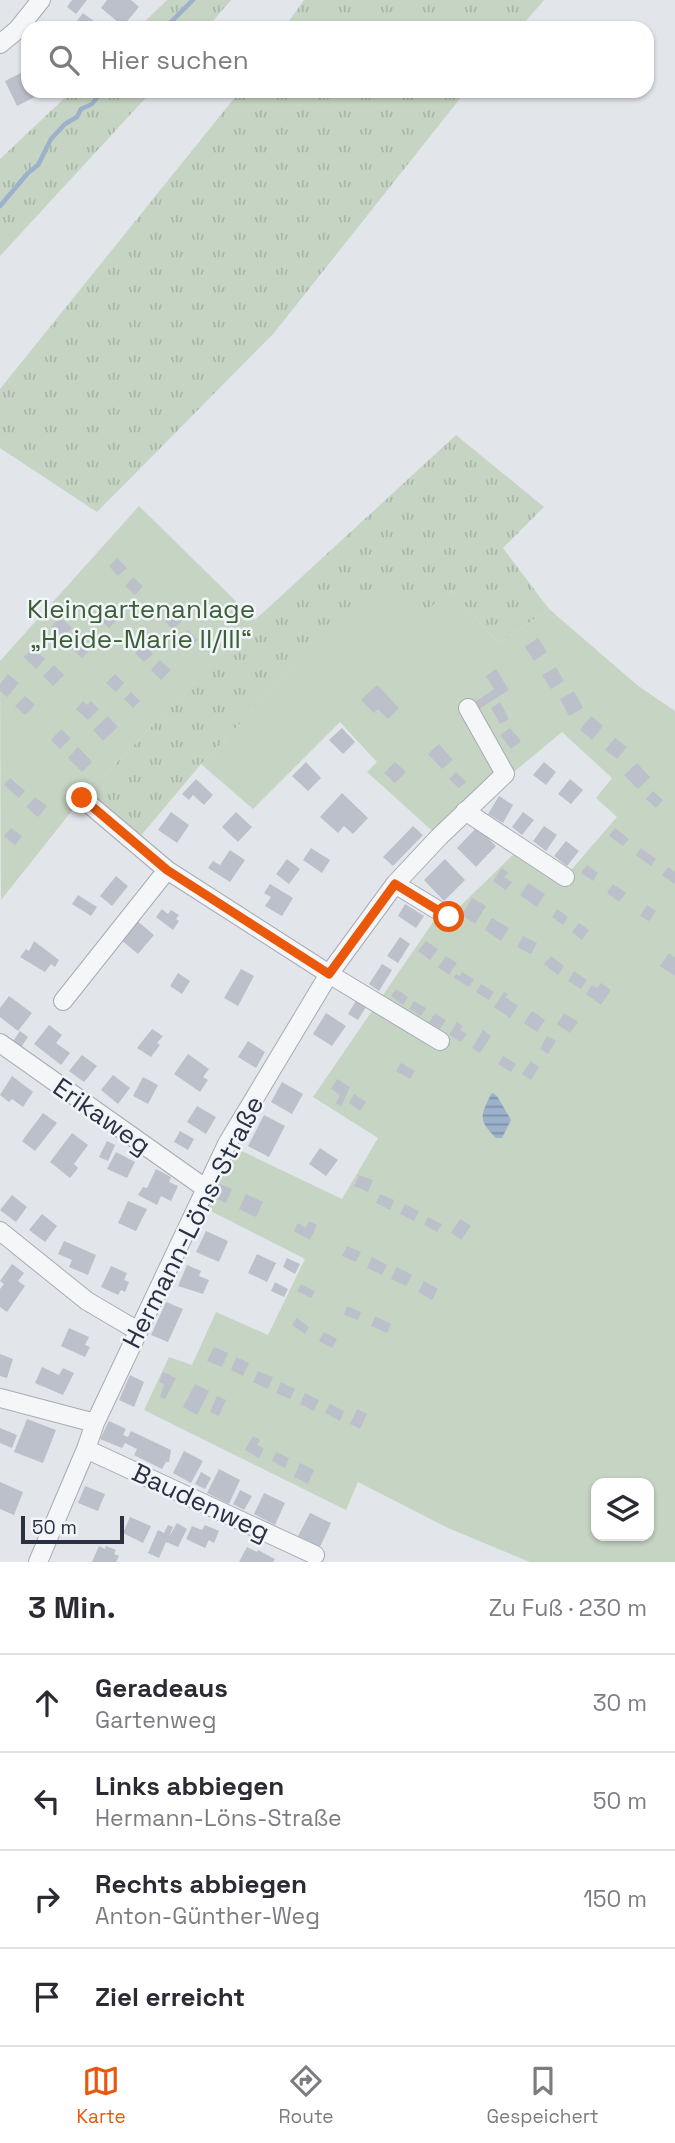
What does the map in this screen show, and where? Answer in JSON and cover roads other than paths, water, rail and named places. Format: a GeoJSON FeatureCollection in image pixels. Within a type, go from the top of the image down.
{"type":"FeatureCollection","features":[{"type":"Feature","properties":{"kind":"street"},"geometry":{"type":"LineString","coordinates":[[24,21],[41,0]]}},
{"type":"Feature","properties":{"kind":"street"},"geometry":{"type":"LineString","coordinates":[[0,44],[21,25]]}},
{"type":"Feature","properties":{"kind":"street","name":"Hermann-Löns-Straße"},"geometry":{"type":"LineString","coordinates":[[38,1562],[86,1449],[94,1423],[227,1144],[329,974],[395,884],[465,811],[505,774],[468,708]]}},
{"type":"Feature","properties":{"kind":"street"},"geometry":{"type":"LineString","coordinates":[[82,798],[167,870],[329,974],[440,1041]]}},
{"type":"Feature","properties":{"kind":"street"},"geometry":{"type":"LineString","coordinates":[[465,811],[565,877]]}},
{"type":"Feature","properties":{"kind":"street"},"geometry":{"type":"LineString","coordinates":[[63,1001],[167,870]]}},
{"type":"Feature","properties":{"kind":"street"},"geometry":{"type":"LineString","coordinates":[[395,884],[449,917]]}},
{"type":"Feature","properties":{"kind":"street","name":"Erikaweg"},"geometry":{"type":"LineString","coordinates":[[0,1043],[205,1188]]}},
{"type":"Feature","properties":{"kind":"street"},"geometry":{"type":"LineString","coordinates":[[0,1230],[87,1301],[138,1331]]}},
{"type":"Feature","properties":{"kind":"street"},"geometry":{"type":"LineString","coordinates":[[0,1398],[94,1423]]}},
{"type":"Feature","properties":{"kind":"street","name":"Baudenweg"},"geometry":{"type":"LineString","coordinates":[[86,1449],[315,1555]]}},
{"type":"Feature","properties":{"kind":"water"},"geometry":{"type":"Polygon","coordinates":[[[493,1093],[511,1120],[502,1138],[496,1138],[483,1122],[483,1113],[493,1093]]]}},
{"type":"Feature","properties":{"kind":"waterway"},"geometry":{"type":"LineString","coordinates":[[172,21],[193,0]]}},
{"type":"Feature","properties":{"kind":"waterway"},"geometry":{"type":"LineString","coordinates":[[0,206],[38,165],[51,139],[65,124],[77,117],[81,109],[92,104],[97,98]]}},
{"type":"Feature","properties":{"kind":"park label","name":"Kleingartenanlage „Heide-Marie II/III“"},"geometry":{"type":"Point","coordinates":[141,624]}}]}
